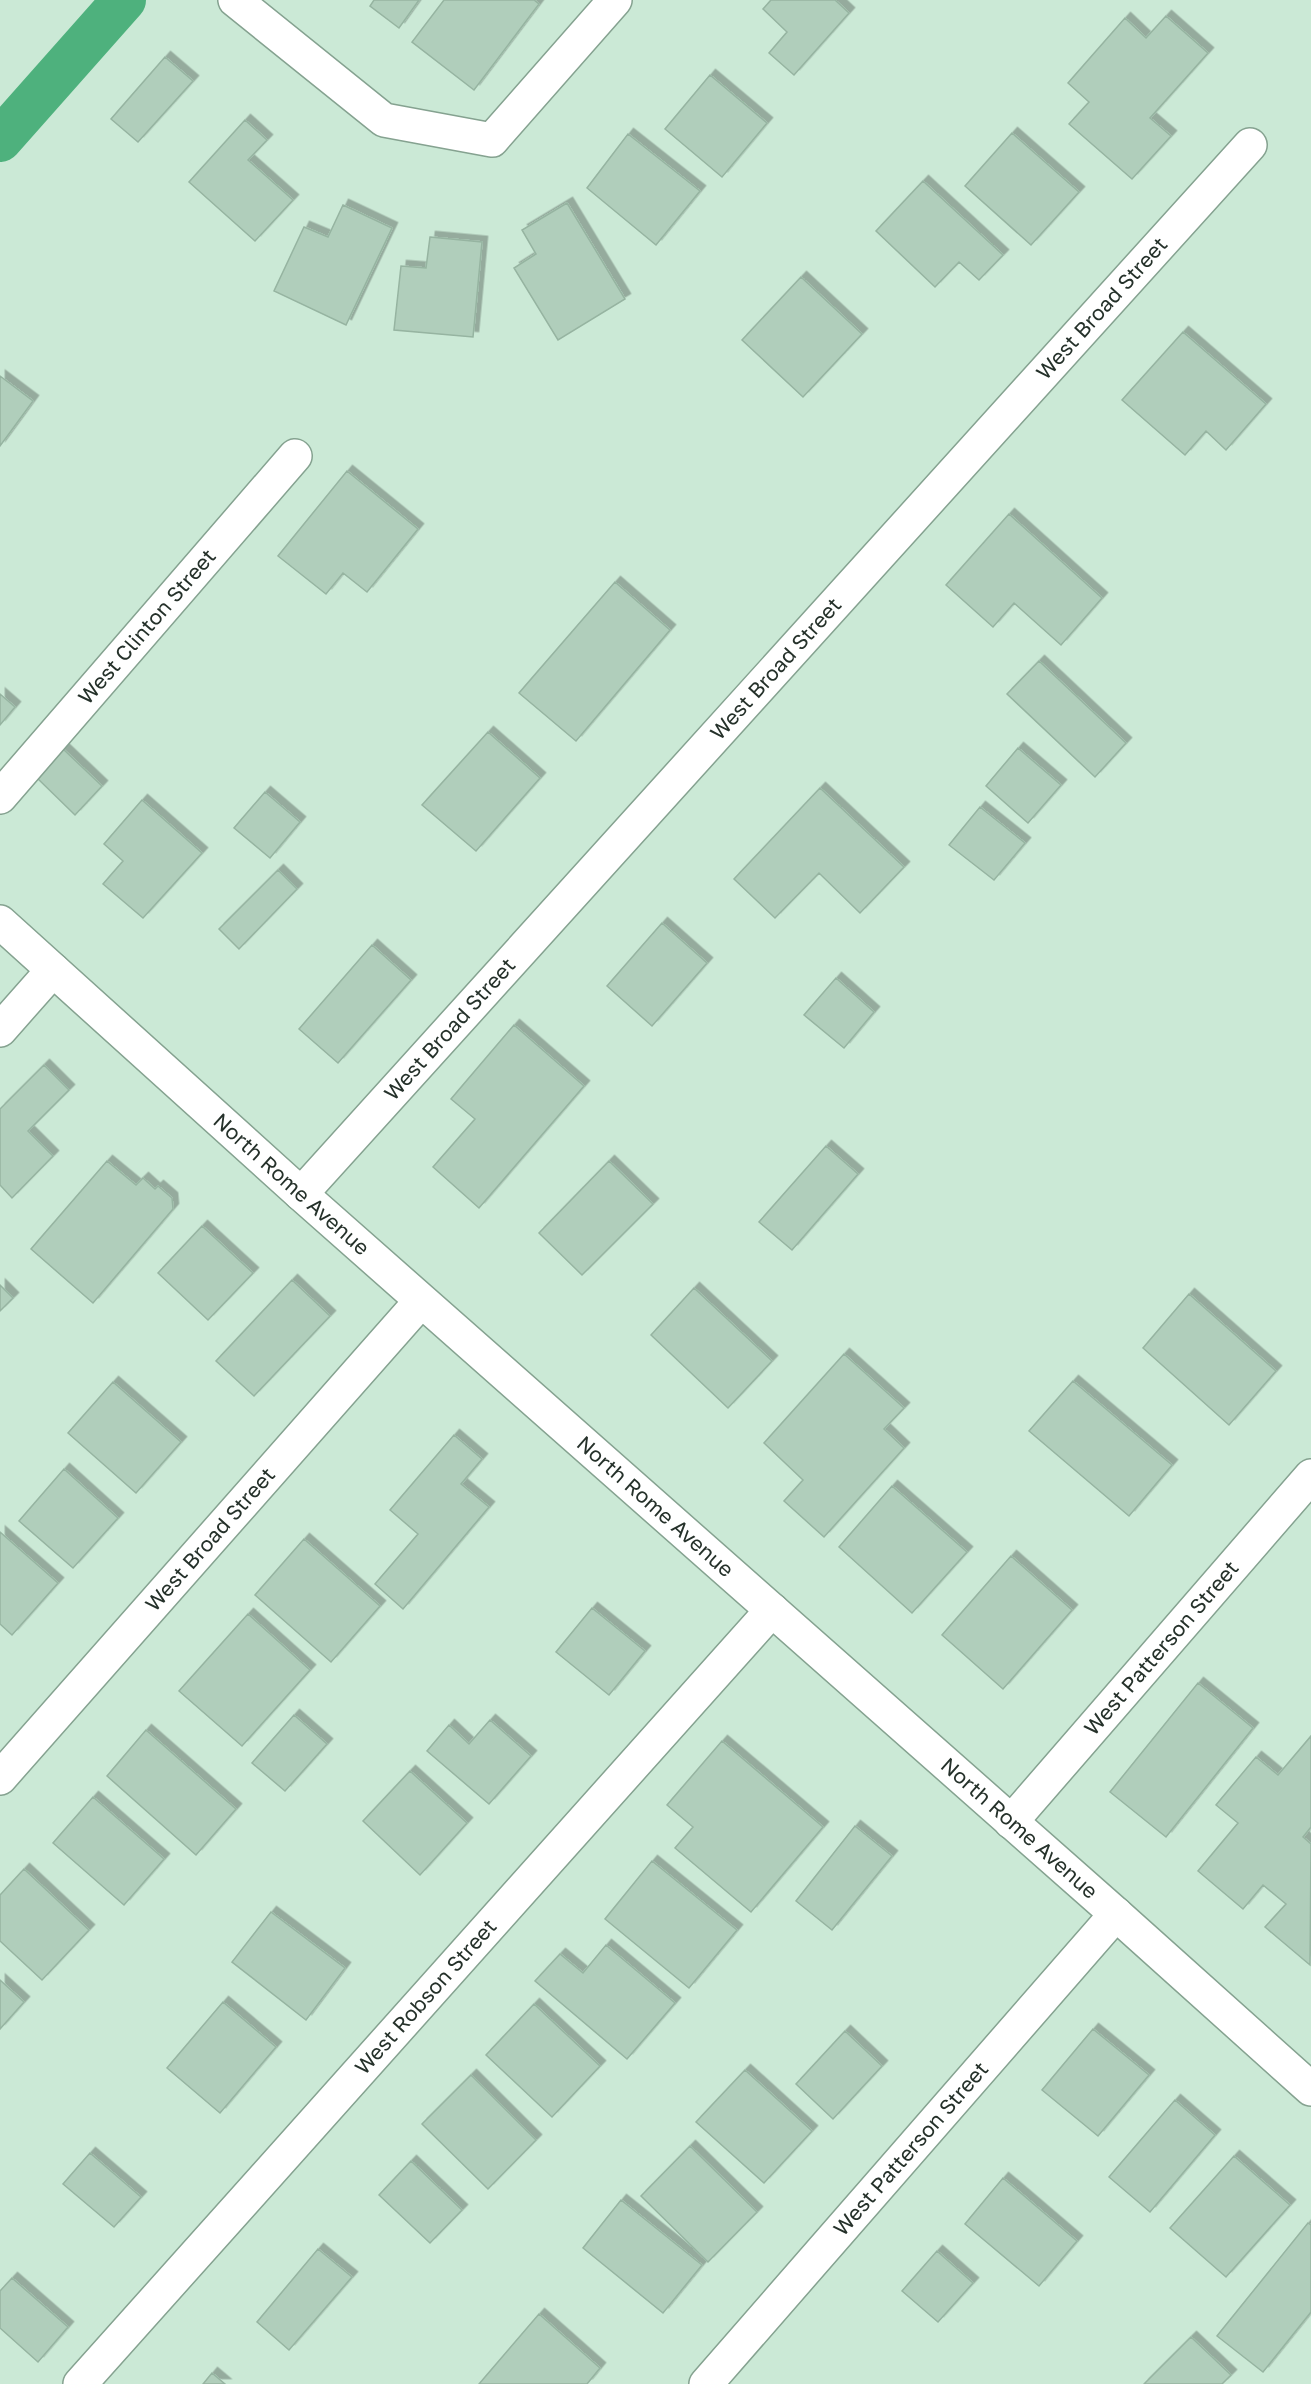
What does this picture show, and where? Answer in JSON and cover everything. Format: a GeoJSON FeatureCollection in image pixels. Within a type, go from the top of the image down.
{"type":"FeatureCollection","features":[{"type":"Feature","properties":{"kind":"street"},"geometry":{"type":"LineString","coordinates":[[235,0],[384,120],[492,140],[615,0]]}},
{"type":"Feature","properties":{"kind":"street","name":"West Broad Street"},"geometry":{"type":"LineString","coordinates":[[301,1194],[1250,145]]}},
{"type":"Feature","properties":{"kind":"street","name":"West Clinton Street"},"geometry":{"type":"LineString","coordinates":[[0,797],[296,456]]}},
{"type":"Feature","properties":{"kind":"street","name":"North Rome Avenue"},"geometry":{"type":"LineString","coordinates":[[0,922],[421,1301],[1311,2089]]}},
{"type":"Feature","properties":{"kind":"street"},"geometry":{"type":"LineString","coordinates":[[0,1030],[53,970]]}},
{"type":"Feature","properties":{"kind":"street","name":"West Broad Street"},"geometry":{"type":"LineString","coordinates":[[0,1778],[421,1301]]}},
{"type":"Feature","properties":{"kind":"street","name":"West Patterson Street"},"geometry":{"type":"LineString","coordinates":[[1011,1822],[1311,1476]]}},
{"type":"Feature","properties":{"kind":"street","name":"West Robson Street"},"geometry":{"type":"LineString","coordinates":[[80,2384],[772,1610]]}},
{"type":"Feature","properties":{"kind":"street","name":"West Patterson Street"},"geometry":{"type":"LineString","coordinates":[[706,2384],[1116,1914]]}},
{"type":"Feature","properties":{"kind":"building"},"geometry":{"type":"Polygon","coordinates":[[[374,0],[419,0],[399,28],[370,6],[374,0]]]}},
{"type":"Feature","properties":{"kind":"building"},"geometry":{"type":"Polygon","coordinates":[[[444,0],[534,0],[539,4],[474,90],[412,42],[444,0]]]}},
{"type":"Feature","properties":{"kind":"building"},"geometry":{"type":"Polygon","coordinates":[[[771,0],[835,0],[849,13],[794,75],[769,53],[787,32],[763,9],[771,0]]]}},
{"type":"Feature","properties":{"kind":"building"},"geometry":{"type":"Polygon","coordinates":[[[1166,16],[1208,53],[1150,118],[1171,136],[1132,179],[1069,124],[1089,102],[1068,83],[1125,18],[1146,38],[1166,16]]]}},
{"type":"Feature","properties":{"kind":"building"},"geometry":{"type":"Polygon","coordinates":[[[165,57],[193,81],[138,142],[111,119],[165,57]]]}},
{"type":"Feature","properties":{"kind":"building"},"geometry":{"type":"Polygon","coordinates":[[[710,75],[767,123],[722,177],[665,129],[710,75]]]}},
{"type":"Feature","properties":{"kind":"building"},"geometry":{"type":"Polygon","coordinates":[[[245,120],[267,140],[248,160],[293,200],[255,241],[189,182],[245,120]]]}},
{"type":"Feature","properties":{"kind":"building"},"geometry":{"type":"Polygon","coordinates":[[[1012,133],[1079,192],[1031,245],[965,186],[1012,133]]]}},
{"type":"Feature","properties":{"kind":"building"},"geometry":{"type":"Polygon","coordinates":[[[628,134],[700,191],[656,245],[587,188],[628,134]]]}},
{"type":"Feature","properties":{"kind":"building"},"geometry":{"type":"Polygon","coordinates":[[[923,181],[1003,255],[979,280],[959,262],[935,287],[876,231],[923,181]]]}},
{"type":"Feature","properties":{"kind":"building"},"geometry":{"type":"Polygon","coordinates":[[[567,203],[625,299],[558,340],[514,268],[536,254],[522,230],[567,203]]]}},
{"type":"Feature","properties":{"kind":"building"},"geometry":{"type":"Polygon","coordinates":[[[343,205],[392,228],[346,325],[274,291],[304,227],[328,237],[343,205]]]}},
{"type":"Feature","properties":{"kind":"building"},"geometry":{"type":"Polygon","coordinates":[[[430,237],[482,242],[473,337],[394,330],[401,266],[426,268],[430,237]]]}},
{"type":"Feature","properties":{"kind":"building"},"geometry":{"type":"Polygon","coordinates":[[[801,277],[862,334],[803,397],[742,340],[801,277]]]}},
{"type":"Feature","properties":{"kind":"building"},"geometry":{"type":"Polygon","coordinates":[[[1183,332],[1266,404],[1226,450],[1206,431],[1185,455],[1122,400],[1183,332]]]}},
{"type":"Feature","properties":{"kind":"building"},"geometry":{"type":"Polygon","coordinates":[[[0,376],[33,401],[0,446],[0,376]]]}},
{"type":"Feature","properties":{"kind":"building"},"geometry":{"type":"Polygon","coordinates":[[[347,471],[418,529],[367,592],[343,573],[326,594],[278,556],[347,471]]]}},
{"type":"Feature","properties":{"kind":"building"},"geometry":{"type":"Polygon","coordinates":[[[1009,514],[1102,598],[1061,645],[1014,603],[993,627],[946,585],[1009,514]]]}},
{"type":"Feature","properties":{"kind":"building"},"geometry":{"type":"Polygon","coordinates":[[[615,582],[670,630],[576,741],[519,693],[615,582]]]}},
{"type":"Feature","properties":{"kind":"building"},"geometry":{"type":"Polygon","coordinates":[[[1039,661],[1126,743],[1095,777],[1007,694],[1039,661]]]}},
{"type":"Feature","properties":{"kind":"building"},"geometry":{"type":"Polygon","coordinates":[[[0,694],[15,707],[0,725],[0,694]]]}},
{"type":"Feature","properties":{"kind":"building"},"geometry":{"type":"Polygon","coordinates":[[[488,732],[540,778],[476,851],[422,805],[488,732]]]}},
{"type":"Feature","properties":{"kind":"building"},"geometry":{"type":"Polygon","coordinates":[[[62,748],[102,786],[75,815],[35,776],[62,748]]]}},
{"type":"Feature","properties":{"kind":"building"},"geometry":{"type":"Polygon","coordinates":[[[1018,748],[1061,785],[1028,823],[986,786],[1018,748]]]}},
{"type":"Feature","properties":{"kind":"building"},"geometry":{"type":"Polygon","coordinates":[[[820,788],[904,867],[860,913],[819,873],[775,918],[734,879],[820,788]]]}},
{"type":"Feature","properties":{"kind":"building"},"geometry":{"type":"Polygon","coordinates":[[[265,792],[300,822],[270,858],[234,828],[265,792]]]}},
{"type":"Feature","properties":{"kind":"building"},"geometry":{"type":"Polygon","coordinates":[[[142,800],[202,853],[143,918],[103,884],[123,861],[104,844],[142,800]]]}},
{"type":"Feature","properties":{"kind":"building"},"geometry":{"type":"Polygon","coordinates":[[[980,807],[1025,843],[994,880],[949,845],[980,807]]]}},
{"type":"Feature","properties":{"kind":"building"},"geometry":{"type":"Polygon","coordinates":[[[278,870],[297,889],[239,949],[219,929],[278,870]]]}},
{"type":"Feature","properties":{"kind":"building"},"geometry":{"type":"Polygon","coordinates":[[[662,923],[707,963],[652,1026],[607,986],[662,923]]]}},
{"type":"Feature","properties":{"kind":"building"},"geometry":{"type":"Polygon","coordinates":[[[372,945],[411,980],[338,1063],[299,1029],[372,945]]]}},
{"type":"Feature","properties":{"kind":"building"},"geometry":{"type":"Polygon","coordinates":[[[836,978],[874,1012],[844,1048],[804,1015],[836,978]]]}},
{"type":"Feature","properties":{"kind":"building"},"geometry":{"type":"Polygon","coordinates":[[[514,1025],[584,1086],[479,1208],[433,1167],[475,1119],[451,1099],[514,1025]]]}},
{"type":"Feature","properties":{"kind":"building"},"geometry":{"type":"Polygon","coordinates":[[[44,1065],[69,1090],[28,1131],[53,1156],[12,1198],[0,1185],[0,1109],[44,1065]]]}},
{"type":"Feature","properties":{"kind":"building"},"geometry":{"type":"Polygon","coordinates":[[[826,1146],[858,1174],[792,1250],[759,1222],[826,1146]]]}},
{"type":"Feature","properties":{"kind":"building"},"geometry":{"type":"Polygon","coordinates":[[[107,1161],[136,1185],[143,1178],[155,1189],[158,1186],[172,1198],[173,1209],[93,1303],[31,1249],[107,1161]]]}},
{"type":"Feature","properties":{"kind":"building"},"geometry":{"type":"Polygon","coordinates":[[[609,1161],[653,1204],[582,1275],[539,1233],[609,1161]]]}},
{"type":"Feature","properties":{"kind":"building"},"geometry":{"type":"Polygon","coordinates":[[[202,1226],[253,1273],[208,1320],[158,1273],[202,1226]]]}},
{"type":"Feature","properties":{"kind":"building"},"geometry":{"type":"Polygon","coordinates":[[[292,1280],[330,1316],[254,1396],[216,1361],[292,1280]]]}},
{"type":"Feature","properties":{"kind":"building"},"geometry":{"type":"Polygon","coordinates":[[[0,1285],[13,1298],[0,1311],[0,1285]]]}},
{"type":"Feature","properties":{"kind":"building"},"geometry":{"type":"Polygon","coordinates":[[[694,1288],[772,1361],[728,1408],[651,1335],[694,1288]]]}},
{"type":"Feature","properties":{"kind":"building"},"geometry":{"type":"Polygon","coordinates":[[[1189,1294],[1276,1371],[1229,1425],[1143,1348],[1189,1294]]]}},
{"type":"Feature","properties":{"kind":"building"},"geometry":{"type":"Polygon","coordinates":[[[844,1354],[904,1408],[884,1429],[904,1448],[824,1537],[784,1501],[803,1480],[764,1443],[844,1354]]]}},
{"type":"Feature","properties":{"kind":"building"},"geometry":{"type":"Polygon","coordinates":[[[1073,1381],[1172,1465],[1129,1516],[1029,1431],[1073,1381]]]}},
{"type":"Feature","properties":{"kind":"building"},"geometry":{"type":"Polygon","coordinates":[[[113,1382],[181,1442],[136,1493],[68,1433],[113,1382]]]}},
{"type":"Feature","properties":{"kind":"building"},"geometry":{"type":"Polygon","coordinates":[[[454,1435],[482,1459],[461,1484],[489,1507],[403,1609],[375,1584],[418,1534],[390,1510],[454,1435]]]}},
{"type":"Feature","properties":{"kind":"building"},"geometry":{"type":"Polygon","coordinates":[[[64,1469],[118,1518],[73,1568],[19,1521],[64,1469]]]}},
{"type":"Feature","properties":{"kind":"building"},"geometry":{"type":"Polygon","coordinates":[[[892,1486],[967,1552],[912,1613],[839,1547],[892,1486]]]}},
{"type":"Feature","properties":{"kind":"building"},"geometry":{"type":"Polygon","coordinates":[[[0,1532],[58,1583],[12,1635],[0,1624],[0,1532]]]}},
{"type":"Feature","properties":{"kind":"building"},"geometry":{"type":"Polygon","coordinates":[[[304,1539],[380,1606],[331,1662],[255,1595],[304,1539]]]}},
{"type":"Feature","properties":{"kind":"building"},"geometry":{"type":"Polygon","coordinates":[[[1011,1556],[1072,1610],[1003,1689],[942,1635],[1011,1556]]]}},
{"type":"Feature","properties":{"kind":"building"},"geometry":{"type":"Polygon","coordinates":[[[592,1608],[645,1651],[609,1695],[556,1652],[592,1608]]]}},
{"type":"Feature","properties":{"kind":"building"},"geometry":{"type":"Polygon","coordinates":[[[248,1614],[310,1670],[242,1746],[179,1691],[248,1614]]]}},
{"type":"Feature","properties":{"kind":"building"},"geometry":{"type":"Polygon","coordinates":[[[1198,1683],[1253,1728],[1166,1837],[1110,1792],[1198,1683]]]}},
{"type":"Feature","properties":{"kind":"building"},"geometry":{"type":"Polygon","coordinates":[[[294,1715],[327,1744],[285,1791],[252,1763],[294,1715]]]}},
{"type":"Feature","properties":{"kind":"building"},"geometry":{"type":"Polygon","coordinates":[[[490,1720],[531,1756],[489,1804],[427,1751],[449,1725],[469,1744],[490,1720]]]}},
{"type":"Feature","properties":{"kind":"building"},"geometry":{"type":"Polygon","coordinates":[[[146,1730],[236,1809],[196,1855],[107,1776],[146,1730]]]}},
{"type":"Feature","properties":{"kind":"building"},"geometry":{"type":"Polygon","coordinates":[[[1311,1736],[1311,1827],[1303,1837],[1311,1844],[1310,1965],[1265,1927],[1286,1904],[1263,1885],[1243,1909],[1198,1871],[1238,1823],[1216,1805],[1256,1757],[1278,1775],[1311,1736]]]}},
{"type":"Feature","properties":{"kind":"building"},"geometry":{"type":"Polygon","coordinates":[[[722,1741],[823,1827],[751,1912],[675,1848],[693,1827],[667,1805],[722,1741]]]}},
{"type":"Feature","properties":{"kind":"building"},"geometry":{"type":"Polygon","coordinates":[[[410,1771],[467,1823],[420,1875],[363,1821],[410,1771]]]}},
{"type":"Feature","properties":{"kind":"building"},"geometry":{"type":"Polygon","coordinates":[[[93,1797],[164,1859],[124,1905],[53,1843],[93,1797]]]}},
{"type":"Feature","properties":{"kind":"building"},"geometry":{"type":"Polygon","coordinates":[[[855,1826],[892,1856],[832,1930],[796,1901],[855,1826]]]}},
{"type":"Feature","properties":{"kind":"building"},"geometry":{"type":"Polygon","coordinates":[[[652,1861],[737,1930],[689,1988],[605,1919],[652,1861]]]}},
{"type":"Feature","properties":{"kind":"building"},"geometry":{"type":"Polygon","coordinates":[[[24,1869],[89,1930],[42,1980],[0,1941],[0,1895],[24,1869]]]}},
{"type":"Feature","properties":{"kind":"building"},"geometry":{"type":"Polygon","coordinates":[[[271,1912],[345,1968],[306,2020],[232,1962],[271,1912]]]}},
{"type":"Feature","properties":{"kind":"building"},"geometry":{"type":"Polygon","coordinates":[[[606,1945],[675,2003],[627,2059],[535,1981],[560,1954],[583,1973],[606,1945]]]}},
{"type":"Feature","properties":{"kind":"building"},"geometry":{"type":"Polygon","coordinates":[[[0,1980],[24,2002],[0,2029],[0,1980]]]}},
{"type":"Feature","properties":{"kind":"building"},"geometry":{"type":"Polygon","coordinates":[[[223,2002],[276,2047],[220,2113],[167,2068],[223,2002]]]}},
{"type":"Feature","properties":{"kind":"building"},"geometry":{"type":"Polygon","coordinates":[[[534,2004],[600,2066],[552,2117],[486,2055],[534,2004]]]}},
{"type":"Feature","properties":{"kind":"building"},"geometry":{"type":"Polygon","coordinates":[[[1093,2029],[1149,2075],[1098,2136],[1042,2090],[1093,2029]]]}},
{"type":"Feature","properties":{"kind":"building"},"geometry":{"type":"Polygon","coordinates":[[[845,2031],[882,2066],[833,2119],[796,2084],[845,2031]]]}},
{"type":"Feature","properties":{"kind":"building"},"geometry":{"type":"Polygon","coordinates":[[[745,2070],[812,2131],[764,2183],[696,2122],[745,2070]]]}},
{"type":"Feature","properties":{"kind":"building"},"geometry":{"type":"Polygon","coordinates":[[[471,2075],[536,2140],[488,2189],[422,2124],[471,2075]]]}},
{"type":"Feature","properties":{"kind":"building"},"geometry":{"type":"Polygon","coordinates":[[[1175,2100],[1215,2135],[1150,2212],[1109,2177],[1175,2100]]]}},
{"type":"Feature","properties":{"kind":"building"},"geometry":{"type":"Polygon","coordinates":[[[690,2146],[757,2212],[708,2262],[641,2196],[690,2146]]]}},
{"type":"Feature","properties":{"kind":"building"},"geometry":{"type":"Polygon","coordinates":[[[90,2153],[141,2197],[114,2227],[63,2184],[90,2153]]]}},
{"type":"Feature","properties":{"kind":"building"},"geometry":{"type":"Polygon","coordinates":[[[1234,2156],[1290,2205],[1226,2277],[1170,2228],[1234,2156]]]}},
{"type":"Feature","properties":{"kind":"building"},"geometry":{"type":"Polygon","coordinates":[[[411,2161],[462,2210],[430,2243],[379,2195],[411,2161]]]}},
{"type":"Feature","properties":{"kind":"building"},"geometry":{"type":"Polygon","coordinates":[[[1003,2178],[1077,2241],[1039,2286],[965,2224],[1003,2178]]]}},
{"type":"Feature","properties":{"kind":"building"},"geometry":{"type":"Polygon","coordinates":[[[621,2200],[702,2265],[663,2313],[583,2248],[621,2200]]]}},
{"type":"Feature","properties":{"kind":"building"},"geometry":{"type":"Polygon","coordinates":[[[1308,2223],[1311,2225],[1311,2312],[1263,2372],[1217,2336],[1308,2223]]]}},
{"type":"Feature","properties":{"kind":"building"},"geometry":{"type":"Polygon","coordinates":[[[318,2249],[352,2277],[289,2350],[257,2322],[318,2249]]]}},
{"type":"Feature","properties":{"kind":"building"},"geometry":{"type":"Polygon","coordinates":[[[937,2251],[973,2283],[938,2322],[902,2291],[937,2251]]]}},
{"type":"Feature","properties":{"kind":"building"},"geometry":{"type":"Polygon","coordinates":[[[12,2278],[68,2327],[38,2362],[0,2328],[0,2291],[12,2278]]]}},
{"type":"Feature","properties":{"kind":"building"},"geometry":{"type":"Polygon","coordinates":[[[539,2314],[600,2368],[587,2384],[479,2384],[539,2314]]]}},
{"type":"Feature","properties":{"kind":"building"},"geometry":{"type":"Polygon","coordinates":[[[1191,2337],[1231,2375],[1222,2384],[1144,2384],[1191,2337]]]}},
{"type":"Feature","properties":{"kind":"building"},"geometry":{"type":"Polygon","coordinates":[[[212,2373],[225,2384],[203,2384],[212,2373]]]}},
{"type":"Feature","properties":{"kind":"waterway"},"geometry":{"type":"LineString","coordinates":[[0,140],[124,0]]}}]}
